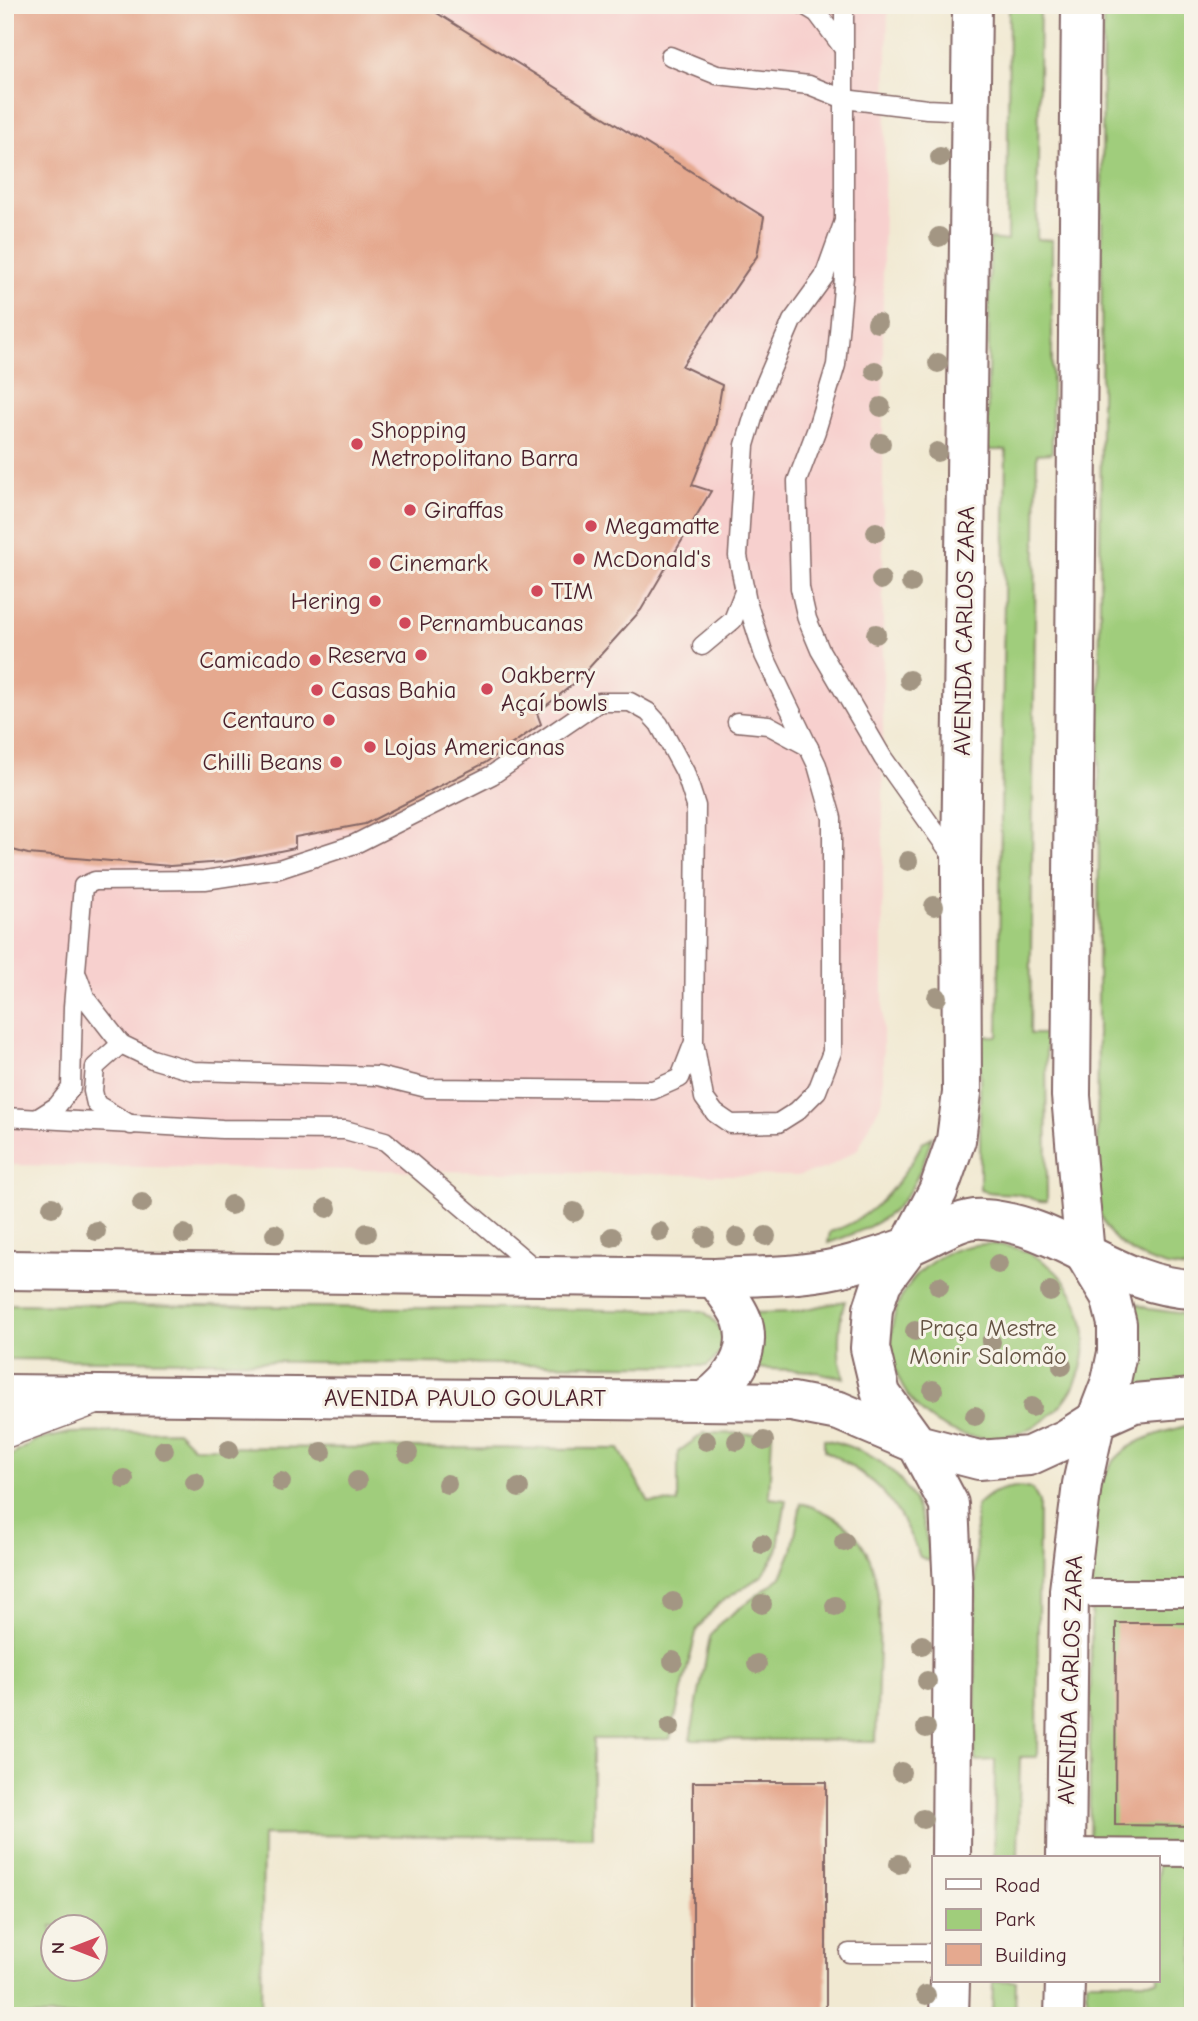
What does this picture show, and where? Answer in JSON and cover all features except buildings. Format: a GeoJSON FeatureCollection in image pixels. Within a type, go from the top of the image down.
{"type":"FeatureCollection","features":[{"type":"Feature","properties":{"kind":"street","name":"AVENIDA CARLOS ZARA"},"geometry":{"type":"LineString","coordinates":[[909,1246],[938,1191],[956,1140],[962,1093],[961,869],[972,5]]}},
{"type":"Feature","properties":{"kind":"street"},"geometry":{"type":"LineString","coordinates":[[1081,5],[1071,1096],[1085,1255],[1110,1296],[1117,1324],[1117,1353],[1111,1381],[1096,1420]]}},
{"type":"Feature","properties":{"kind":"street"},"geometry":{"type":"LineString","coordinates":[[5,1270],[715,1278],[793,1274],[851,1265],[909,1246],[979,1218],[1013,1222],[1046,1234],[1085,1255],[1140,1279],[1170,1288],[1193,1289]]}},
{"type":"Feature","properties":{"kind":"street"},"geometry":{"type":"LineString","coordinates":[[909,1246],[882,1282],[873,1309],[870,1348],[881,1394],[917,1444],[949,1504],[953,1590],[951,1856]]}},
{"type":"Feature","properties":{"kind":"street"},"geometry":{"type":"LineString","coordinates":[[708,1399],[726,1385],[739,1366],[744,1344],[742,1320],[715,1278]]}},
{"type":"Feature","properties":{"kind":"street","name":"AVENIDA PAULO GOULART"},"geometry":{"type":"LineString","coordinates":[[5,1394],[708,1399],[792,1402],[839,1411],[917,1444]]}},
{"type":"Feature","properties":{"kind":"street"},"geometry":{"type":"LineString","coordinates":[[5,1430],[95,1396]]}},
{"type":"Feature","properties":{"kind":"street"},"geometry":{"type":"LineString","coordinates":[[917,1444],[979,1461],[1029,1456],[1133,1403],[1193,1398]]}},
{"type":"Feature","properties":{"kind":"street","name":"AVENIDA CARLOS ZARA"},"geometry":{"type":"LineString","coordinates":[[1066,1855],[1069,1590],[1082,1483],[1096,1420]]}},
{"type":"Feature","properties":{"kind":"street"},"geometry":{"type":"LineString","coordinates":[[1069,1590],[1091,1593],[1193,1593]]}},
{"type":"Feature","properties":{"kind":"street"},"geometry":{"type":"LineString","coordinates":[[1066,1855],[1193,1853]]}},
{"type":"Feature","properties":{"kind":"street"},"geometry":{"type":"LineString","coordinates":[[949,2016],[950,1982]]}},
{"type":"Feature","properties":{"kind":"street"},"geometry":{"type":"LineString","coordinates":[[1064,2016],[1065,1982]]}},
{"type":"Feature","properties":{"kind":"lane"},"geometry":{"type":"LineString","coordinates":[[804,5],[817,13],[844,48]]}},
{"type":"Feature","properties":{"kind":"lane"},"geometry":{"type":"LineString","coordinates":[[844,5],[844,277],[836,365],[817,430],[797,481],[800,588],[807,619],[845,692],[883,758],[961,869]]}},
{"type":"Feature","properties":{"kind":"lane"},"geometry":{"type":"LineString","coordinates":[[670,56],[718,75],[809,86],[844,99],[927,109],[971,111]]}},
{"type":"Feature","properties":{"kind":"lane"},"geometry":{"type":"LineString","coordinates":[[38,1118],[57,1106],[71,1088],[81,889],[87,884],[205,880],[279,869],[355,844],[492,775],[599,702],[630,702],[648,712],[659,724],[685,772],[696,806],[694,1042],[704,1098],[715,1113],[731,1124],[778,1123],[817,1091],[832,1052],[832,818],[826,791],[809,747],[764,655],[744,589],[738,556],[744,445],[773,361],[792,321],[824,277],[844,221]]}},
{"type":"Feature","properties":{"kind":"lane"},"geometry":{"type":"LineString","coordinates":[[702,646],[733,620],[744,589]]}},
{"type":"Feature","properties":{"kind":"lane"},"geometry":{"type":"LineString","coordinates":[[737,722],[768,725],[809,747]]}},
{"type":"Feature","properties":{"kind":"lane"},"geometry":{"type":"LineString","coordinates":[[75,970],[86,999],[121,1044],[152,1059],[193,1071],[377,1076],[428,1088],[653,1090],[680,1078],[694,1042]]}},
{"type":"Feature","properties":{"kind":"lane"},"geometry":{"type":"LineString","coordinates":[[121,1044],[95,1067],[93,1091],[96,1104],[131,1125]]}},
{"type":"Feature","properties":{"kind":"lane"},"geometry":{"type":"LineString","coordinates":[[5,1117],[131,1125],[345,1130],[385,1141],[544,1275]]}},
{"type":"Feature","properties":{"kind":"lane"},"geometry":{"type":"LineString","coordinates":[[849,1953],[932,1953]]}},
{"type":"Feature","properties":{"kind":"shaded area"},"geometry":{"type":"Polygon","coordinates":[[[5,5],[888,5],[883,252],[883,1099],[858,1149],[827,1168],[797,1176],[5,1165],[5,5]]]}},
{"type":"Feature","properties":{"kind":"green space"},"geometry":{"type":"Polygon","coordinates":[[[1009,5],[1040,5],[1037,239],[1052,240],[1052,453],[1037,454],[1030,1034],[1046,1034],[1047,1201],[980,1190],[980,1036],[998,1036],[1006,450],[987,450],[990,239],[1007,241],[1009,5]]]}},
{"type":"Feature","properties":{"kind":"green space"},"geometry":{"type":"Polygon","coordinates":[[[1103,5],[1193,5],[1193,1269],[1154,1262],[1129,1250],[1109,1232],[1097,1200],[1103,5]]]}},
{"type":"Feature","properties":{"kind":"green space"},"geometry":{"type":"Polygon","coordinates":[[[932,1137],[908,1194],[897,1206],[870,1226],[828,1243],[830,1232],[861,1218],[886,1196],[906,1171],[923,1142],[932,1137]]]}},
{"type":"Feature","properties":{"kind":"green space","name":"Praça Mestre Monir Salomão"},"geometry":{"type":"Polygon","coordinates":[[[988,1244],[1025,1252],[1056,1273],[1077,1304],[1085,1341],[1077,1378],[1056,1409],[1025,1430],[988,1438],[951,1430],[920,1409],[899,1378],[891,1341],[899,1304],[920,1273],[951,1252],[988,1244]]]}},
{"type":"Feature","properties":{"kind":"green space"},"geometry":{"type":"Polygon","coordinates":[[[845,1301],[839,1340],[844,1378],[811,1371],[750,1368],[753,1313],[792,1312],[845,1301]]]}},
{"type":"Feature","properties":{"kind":"green space"},"geometry":{"type":"Polygon","coordinates":[[[1134,1303],[1149,1309],[1193,1315],[1193,1380],[1134,1387],[1139,1345],[1134,1303]]]}},
{"type":"Feature","properties":{"kind":"green space"},"geometry":{"type":"Polygon","coordinates":[[[5,1304],[703,1311],[721,1330],[723,1344],[715,1359],[707,1366],[5,1359],[5,1304]]]}},
{"type":"Feature","properties":{"kind":"green space"},"geometry":{"type":"Polygon","coordinates":[[[1193,1424],[1193,2016],[1087,2016],[1087,1982],[1160,1982],[1160,1856],[1089,1856],[1092,1519],[1103,1478],[1112,1463],[1136,1443],[1193,1424]]]}},
{"type":"Feature","properties":{"kind":"green space"},"geometry":{"type":"Polygon","coordinates":[[[177,1431],[193,1447],[619,1449],[649,1502],[678,1503],[678,1452],[704,1433],[772,1434],[769,1498],[786,1500],[777,1552],[763,1575],[718,1604],[697,1629],[670,1739],[593,1739],[593,1837],[263,1835],[261,2016],[5,2016],[5,1460],[34,1441],[70,1433],[177,1431]]]}},
{"type":"Feature","properties":{"kind":"green space"},"geometry":{"type":"Polygon","coordinates":[[[824,1439],[869,1455],[900,1479],[920,1514],[931,1561],[920,1557],[903,1520],[884,1493],[859,1471],[824,1450],[824,1439]]]}},
{"type":"Feature","properties":{"kind":"green space"},"geometry":{"type":"Polygon","coordinates":[[[1006,1489],[1032,1489],[1039,1501],[1037,1757],[1020,1757],[1018,1856],[994,1856],[995,1760],[975,1761],[976,1506],[995,1492],[1006,1489]]]}},
{"type":"Feature","properties":{"kind":"green space"},"geometry":{"type":"Polygon","coordinates":[[[801,1503],[827,1513],[846,1525],[870,1558],[876,1578],[879,1624],[876,1741],[690,1739],[710,1637],[720,1623],[781,1577],[792,1551],[801,1503]]]}},
{"type":"Feature","properties":{"kind":"green space"},"geometry":{"type":"Polygon","coordinates":[[[993,1982],[1016,1982],[1015,2016],[992,2016],[993,1982]]]}},
{"type":"Feature","properties":{"kind":"place","name":"Shopping Metropolitano Barra"},"geometry":{"type":"Point","coordinates":[357,444]}},
{"type":"Feature","properties":{"kind":"place","name":"Giraffas"},"geometry":{"type":"Point","coordinates":[410,510]}},
{"type":"Feature","properties":{"kind":"place","name":"Megamatte"},"geometry":{"type":"Point","coordinates":[591,526]}},
{"type":"Feature","properties":{"kind":"place","name":"McDonald's"},"geometry":{"type":"Point","coordinates":[579,559]}},
{"type":"Feature","properties":{"kind":"place","name":"Cinemark"},"geometry":{"type":"Point","coordinates":[375,563]}},
{"type":"Feature","properties":{"kind":"place","name":"TIM"},"geometry":{"type":"Point","coordinates":[537,591]}},
{"type":"Feature","properties":{"kind":"place","name":"Hering"},"geometry":{"type":"Point","coordinates":[375,601]}},
{"type":"Feature","properties":{"kind":"place","name":"Pernambucanas"},"geometry":{"type":"Point","coordinates":[405,623]}},
{"type":"Feature","properties":{"kind":"place","name":"Reserva"},"geometry":{"type":"Point","coordinates":[421,655]}},
{"type":"Feature","properties":{"kind":"place","name":"Camicado"},"geometry":{"type":"Point","coordinates":[315,660]}},
{"type":"Feature","properties":{"kind":"place","name":"Oakberry Açaí bowls"},"geometry":{"type":"Point","coordinates":[487,689]}},
{"type":"Feature","properties":{"kind":"place","name":"Casas Bahia"},"geometry":{"type":"Point","coordinates":[317,690]}},
{"type":"Feature","properties":{"kind":"place","name":"Centauro"},"geometry":{"type":"Point","coordinates":[329,720]}},
{"type":"Feature","properties":{"kind":"place","name":"Lojas Americanas"},"geometry":{"type":"Point","coordinates":[370,747]}},
{"type":"Feature","properties":{"kind":"place","name":"Chilli Beans"},"geometry":{"type":"Point","coordinates":[336,762]}}]}
